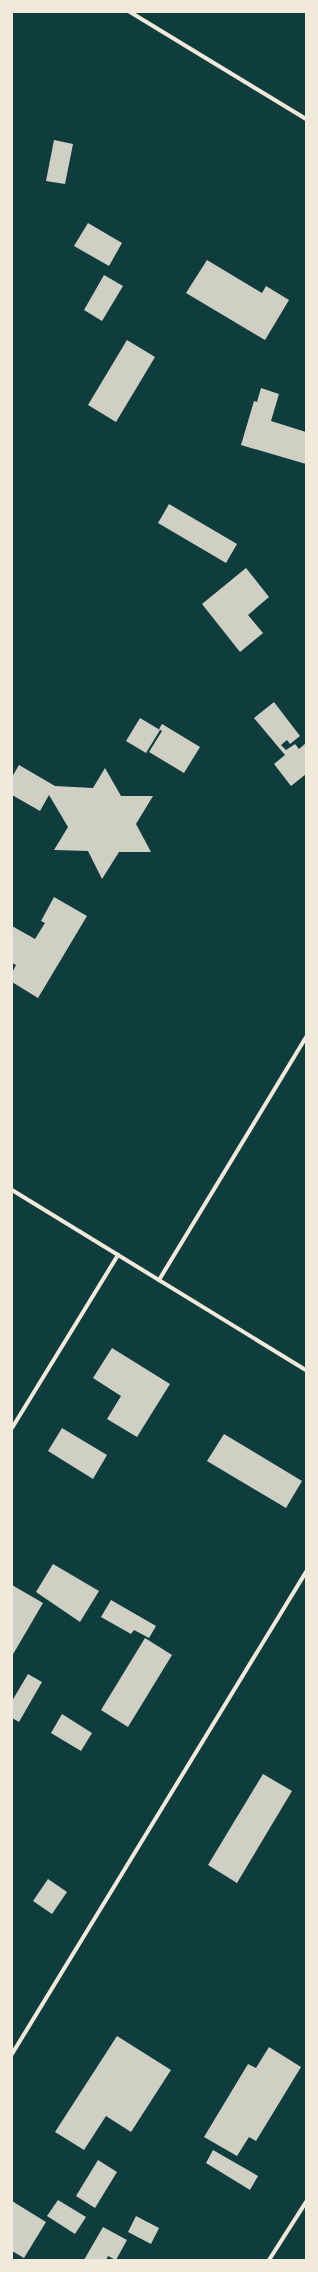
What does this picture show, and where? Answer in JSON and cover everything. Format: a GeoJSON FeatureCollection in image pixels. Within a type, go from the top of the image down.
{"type":"FeatureCollection","features":[{"type":"Feature","properties":{"kind":"street"},"geometry":{"type":"LineString","coordinates":[[130,12],[306,119]]}},
{"type":"Feature","properties":{"kind":"street"},"geometry":{"type":"LineString","coordinates":[[159,1280],[306,1038]]}},
{"type":"Feature","properties":{"kind":"street"},"geometry":{"type":"LineString","coordinates":[[12,1190],[306,1370]]}},
{"type":"Feature","properties":{"kind":"street"},"geometry":{"type":"LineString","coordinates":[[12,1428],[118,1255]]}},
{"type":"Feature","properties":{"kind":"street"},"geometry":{"type":"LineString","coordinates":[[12,2054],[306,1572]]}},
{"type":"Feature","properties":{"kind":"street"},"geometry":{"type":"LineString","coordinates":[[270,2260],[306,2202]]}},
{"type":"Feature","properties":{"kind":"building"},"geometry":{"type":"Polygon","coordinates":[[[54,140],[73,144],[65,184],[46,181],[54,140]]]}},
{"type":"Feature","properties":{"kind":"building"},"geometry":{"type":"Polygon","coordinates":[[[88,223],[122,243],[109,266],[74,246],[88,223]]]}},
{"type":"Feature","properties":{"kind":"building"},"geometry":{"type":"Polygon","coordinates":[[[207,260],[262,293],[266,286],[289,300],[265,340],[186,293],[207,260]]]}},
{"type":"Feature","properties":{"kind":"building"},"geometry":{"type":"Polygon","coordinates":[[[104,275],[123,286],[102,321],[84,310],[104,275]]]}},
{"type":"Feature","properties":{"kind":"building"},"geometry":{"type":"Polygon","coordinates":[[[127,340],[155,357],[116,422],[88,405],[127,340]]]}},
{"type":"Feature","properties":{"kind":"building"},"geometry":{"type":"Polygon","coordinates":[[[261,388],[279,394],[271,421],[306,432],[306,464],[241,445],[254,401],[257,402],[261,388]]]}},
{"type":"Feature","properties":{"kind":"building"},"geometry":{"type":"Polygon","coordinates":[[[169,504],[237,544],[226,563],[158,523],[169,504]]]}},
{"type":"Feature","properties":{"kind":"building"},"geometry":{"type":"Polygon","coordinates":[[[246,568],[269,597],[248,615],[263,633],[240,652],[202,604],[246,568]]]}},
{"type":"Feature","properties":{"kind":"building"},"geometry":{"type":"Polygon","coordinates":[[[274,702],[300,736],[290,744],[287,740],[281,745],[286,750],[295,744],[299,749],[306,743],[306,774],[291,786],[274,764],[285,755],[254,718],[274,702]]]}},
{"type":"Feature","properties":{"kind":"building"},"geometry":{"type":"Polygon","coordinates":[[[140,718],[160,730],[146,753],[126,741],[140,718]]]}},
{"type":"Feature","properties":{"kind":"building"},"geometry":{"type":"Polygon","coordinates":[[[162,724],[200,747],[184,773],[149,752],[162,731],[159,729],[162,724]]]}},
{"type":"Feature","properties":{"kind":"building"},"geometry":{"type":"Polygon","coordinates":[[[19,765],[55,786],[93,788],[105,768],[121,796],[153,796],[136,824],[151,852],[119,852],[102,879],[88,851],[54,850],[68,827],[49,795],[40,811],[12,795],[12,777],[19,765]]]}},
{"type":"Feature","properties":{"kind":"building"},"geometry":{"type":"Polygon","coordinates":[[[54,897],[87,916],[38,998],[12,982],[12,973],[16,965],[12,963],[12,926],[35,939],[45,923],[41,921],[54,897]]]}},
{"type":"Feature","properties":{"kind":"building"},"geometry":{"type":"Polygon","coordinates":[[[112,1348],[170,1384],[137,1437],[107,1419],[121,1396],[93,1378],[112,1348]]]}},
{"type":"Feature","properties":{"kind":"building"},"geometry":{"type":"Polygon","coordinates":[[[62,1428],[107,1455],[93,1479],[48,1451],[62,1428]]]}},
{"type":"Feature","properties":{"kind":"building"},"geometry":{"type":"Polygon","coordinates":[[[224,1434],[302,1481],[286,1508],[207,1461],[224,1434]]]}},
{"type":"Feature","properties":{"kind":"building"},"geometry":{"type":"Polygon","coordinates":[[[53,1564],[99,1591],[80,1622],[36,1592],[53,1564]]]}},
{"type":"Feature","properties":{"kind":"building"},"geometry":{"type":"Polygon","coordinates":[[[12,1585],[43,1603],[12,1656],[12,1585]]]}},
{"type":"Feature","properties":{"kind":"building"},"geometry":{"type":"Polygon","coordinates":[[[111,1600],[156,1626],[149,1638],[134,1630],[131,1634],[101,1617],[111,1600]]]}},
{"type":"Feature","properties":{"kind":"building"},"geometry":{"type":"Polygon","coordinates":[[[145,1638],[172,1655],[128,1727],[101,1710],[145,1638]]]}},
{"type":"Feature","properties":{"kind":"building"},"geometry":{"type":"Polygon","coordinates":[[[28,1674],[42,1682],[19,1722],[12,1718],[12,1701],[28,1674]]]}},
{"type":"Feature","properties":{"kind":"building"},"geometry":{"type":"Polygon","coordinates":[[[62,1714],[92,1733],[81,1751],[51,1733],[62,1714]]]}},
{"type":"Feature","properties":{"kind":"building"},"geometry":{"type":"Polygon","coordinates":[[[263,1774],[292,1791],[237,1883],[208,1865],[263,1774]]]}},
{"type":"Feature","properties":{"kind":"building"},"geometry":{"type":"Polygon","coordinates":[[[48,1879],[67,1892],[52,1914],[33,1901],[48,1879]]]}},
{"type":"Feature","properties":{"kind":"building"},"geometry":{"type":"Polygon","coordinates":[[[117,2036],[171,2070],[131,2132],[106,2116],[84,2150],[55,2132],[117,2036]]]}},
{"type":"Feature","properties":{"kind":"building"},"geometry":{"type":"Polygon","coordinates":[[[269,2047],[301,2067],[256,2141],[249,2137],[237,2156],[204,2137],[248,2064],[256,2068],[269,2047]]]}},
{"type":"Feature","properties":{"kind":"building"},"geometry":{"type":"Polygon","coordinates":[[[213,2150],[258,2176],[250,2190],[206,2163],[213,2150]]]}},
{"type":"Feature","properties":{"kind":"building"},"geometry":{"type":"Polygon","coordinates":[[[98,2160],[117,2172],[95,2208],[76,2196],[98,2160]]]}},
{"type":"Feature","properties":{"kind":"building"},"geometry":{"type":"Polygon","coordinates":[[[58,2200],[86,2217],[75,2234],[47,2216],[58,2200]]]}},
{"type":"Feature","properties":{"kind":"building"},"geometry":{"type":"Polygon","coordinates":[[[12,2201],[46,2222],[24,2258],[12,2251],[12,2201]]]}},
{"type":"Feature","properties":{"kind":"building"},"geometry":{"type":"Polygon","coordinates":[[[136,2216],[159,2228],[151,2244],[128,2232],[136,2216]]]}},
{"type":"Feature","properties":{"kind":"building"},"geometry":{"type":"Polygon","coordinates":[[[103,2227],[127,2240],[116,2260],[108,2256],[106,2260],[84,2260],[103,2227]]]}}]}
